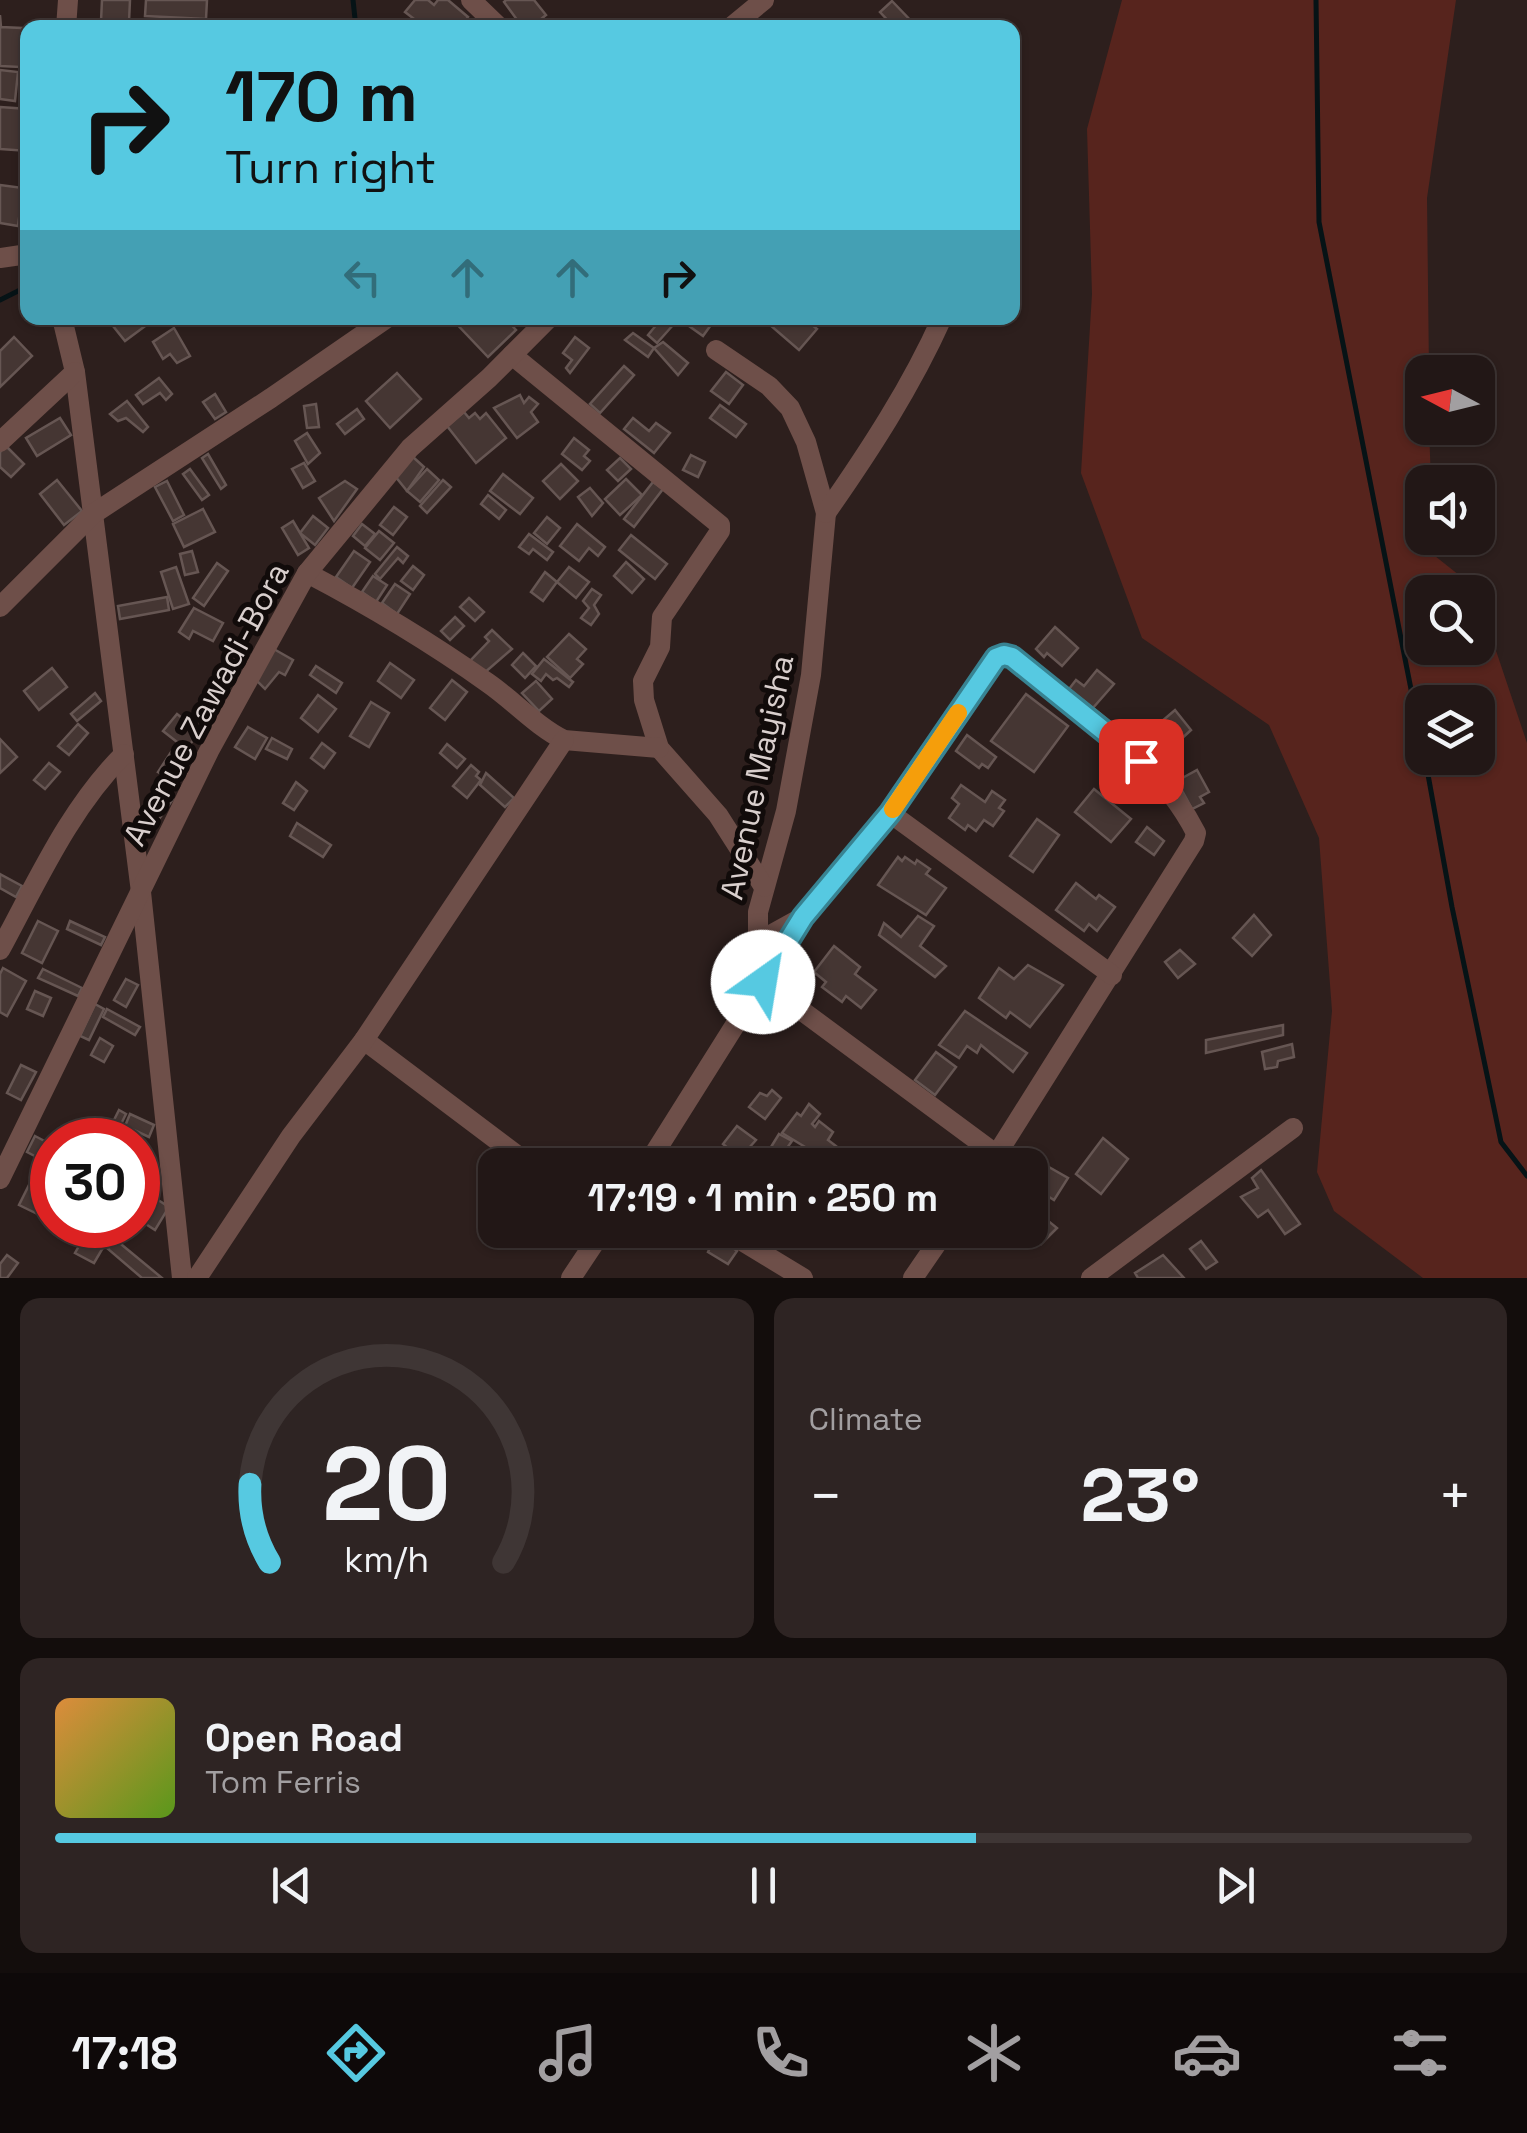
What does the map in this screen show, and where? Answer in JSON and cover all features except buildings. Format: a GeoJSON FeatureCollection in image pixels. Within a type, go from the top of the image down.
{"type":"FeatureCollection","features":[{"type":"Feature","properties":{"kind":"street"},"geometry":{"type":"LineString","coordinates":[[471,0],[492,20]]}},
{"type":"Feature","properties":{"kind":"street"},"geometry":{"type":"LineString","coordinates":[[740,20],[764,0]]}},
{"type":"Feature","properties":{"kind":"street"},"geometry":{"type":"LineString","coordinates":[[64,325],[76,372],[124,754],[182,1278]]}},
{"type":"Feature","properties":{"kind":"street"},"geometry":{"type":"LineString","coordinates":[[0,607],[93,514],[377,325]]}},
{"type":"Feature","properties":{"kind":"street","name":"Avenue Zawadi-Bora"},"geometry":{"type":"LineString","coordinates":[[0,1179],[209,751],[307,573],[410,448],[542,325]]}},
{"type":"Feature","properties":{"kind":"street"},"geometry":{"type":"LineString","coordinates":[[826,512],[870,450],[922,362],[939,325]]}},
{"type":"Feature","properties":{"kind":"street","name":"Avenue Mayisha"},"geometry":{"type":"LineString","coordinates":[[716,350],[769,386],[790,408],[806,442],[826,512],[811,675],[786,811],[758,912],[763,982]]}},
{"type":"Feature","properties":{"kind":"street"},"geometry":{"type":"LineString","coordinates":[[512,355],[720,525],[720,531],[660,624],[660,647],[643,681],[646,711],[659,748],[718,815],[764,887]]}},
{"type":"Feature","properties":{"kind":"street"},"geometry":{"type":"LineString","coordinates":[[0,442],[76,372]]}},
{"type":"Feature","properties":{"kind":"street"},"geometry":{"type":"LineString","coordinates":[[307,573],[393,618],[564,740],[659,748]]}},
{"type":"Feature","properties":{"kind":"street"},"geometry":{"type":"LineString","coordinates":[[658,1148],[803,917],[890,813],[996,658],[1004,655],[1012,657],[1141,761],[1168,788],[1196,833],[1112,975],[1001,1148]]}},
{"type":"Feature","properties":{"kind":"street"},"geometry":{"type":"LineString","coordinates":[[198,1278],[291,1136],[364,1040],[564,740]]}},
{"type":"Feature","properties":{"kind":"street"},"geometry":{"type":"LineString","coordinates":[[0,949],[74,816],[95,783],[124,754]]}},
{"type":"Feature","properties":{"kind":"street"},"geometry":{"type":"LineString","coordinates":[[890,813],[1112,975]]}},
{"type":"Feature","properties":{"kind":"street"},"geometry":{"type":"LineString","coordinates":[[758,942],[803,917]]}},
{"type":"Feature","properties":{"kind":"street"},"geometry":{"type":"LineString","coordinates":[[763,982],[977,1148]]}},
{"type":"Feature","properties":{"kind":"street"},"geometry":{"type":"LineString","coordinates":[[364,1040],[507,1148]]}},
{"type":"Feature","properties":{"kind":"street"},"geometry":{"type":"LineString","coordinates":[[1091,1278],[1293,1128]]}},
{"type":"Feature","properties":{"kind":"street"},"geometry":{"type":"LineString","coordinates":[[571,1278],[591,1248]]}},
{"type":"Feature","properties":{"kind":"street"},"geometry":{"type":"LineString","coordinates":[[754,1248],[803,1278]]}},
{"type":"Feature","properties":{"kind":"street"},"geometry":{"type":"LineString","coordinates":[[913,1278],[934,1248]]}},
{"type":"Feature","properties":{"kind":"shaded area"},"geometry":{"type":"Polygon","coordinates":[[[1122,0],[1456,0],[1427,198],[1429,355],[1405,355],[1405,445],[1430,445],[1430,465],[1405,465],[1405,555],[1435,555],[1459,575],[1405,575],[1405,665],[1495,665],[1495,648],[1527,743],[1527,1278],[1423,1278],[1334,1211],[1317,1172],[1332,1011],[1319,838],[1269,725],[1142,638],[1081,473],[1092,294],[1087,129],[1122,0]]]}},
{"type":"Feature","properties":{"kind":"waterway"},"geometry":{"type":"LineString","coordinates":[[353,0],[355,20]]}},
{"type":"Feature","properties":{"kind":"waterway"},"geometry":{"type":"LineString","coordinates":[[1316,0],[1319,222],[1410,685]]}},
{"type":"Feature","properties":{"kind":"waterway"},"geometry":{"type":"LineString","coordinates":[[0,300],[20,290]]}},
{"type":"Feature","properties":{"kind":"waterway"},"geometry":{"type":"LineString","coordinates":[[1428,775],[1501,1142],[1527,1176]]}},
{"type":"Feature","properties":{"kind":"slow traffic"},"geometry":{"type":"LineString","coordinates":[[893,809],[958,713]]}},
{"type":"Feature","properties":{"kind":"route"},"geometry":{"type":"LineString","coordinates":[[763,982],[803,917],[890,813],[996,658],[1012,657],[1141,761]]}}]}
